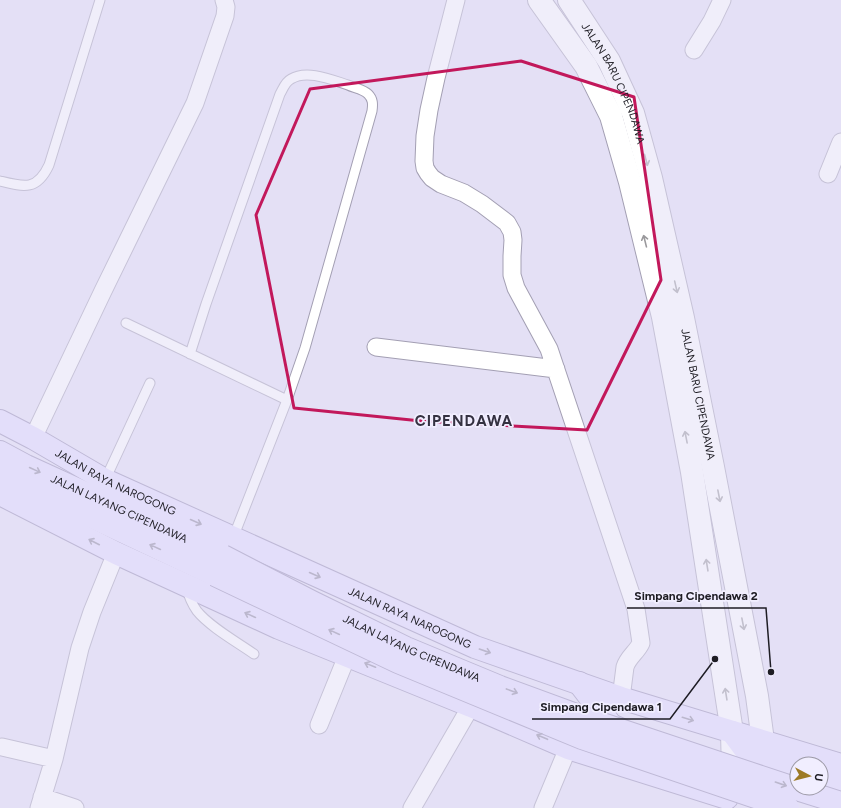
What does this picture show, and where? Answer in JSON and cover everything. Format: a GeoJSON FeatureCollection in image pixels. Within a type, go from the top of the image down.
{"type":"FeatureCollection","features":[{"type":"Feature","properties":{"kind":"main road","name":"JALAN BARU CIPENDAWA"},"geometry":{"type":"LineString","coordinates":[[539,0],[586,66],[611,116],[630,182],[663,317],[692,472],[732,732],[733,772],[748,801]]}},
{"type":"Feature","properties":{"kind":"main road","name":"JALAN BARU CIPENDAWA"},"geometry":{"type":"LineString","coordinates":[[569,0],[609,61],[633,113],[651,178],[677,294],[713,467],[757,696],[762,751],[748,801]]}},
{"type":"Feature","properties":{"kind":"main road","name":"JALAN RAYA NAROGONG"},"geometry":{"type":"LineString","coordinates":[[0,421],[33,438],[105,480],[224,557],[621,698],[732,732],[762,751],[841,765]]}},
{"type":"Feature","properties":{"kind":"main road","name":"JALAN LAYANG CIPENDAWA"},"geometry":{"type":"LineString","coordinates":[[0,452],[26,466],[224,557],[406,648],[500,687],[598,723],[841,803]]}},
{"type":"Feature","properties":{"kind":"main road"},"geometry":{"type":"LineString","coordinates":[[692,472],[713,467]]}},
{"type":"Feature","properties":{"kind":"main road","name":"JALAN LAYANG CIPENDAWA"},"geometry":{"type":"LineString","coordinates":[[0,472],[20,483],[224,557],[398,662],[582,738],[788,808]]}},
{"type":"Feature","properties":{"kind":"main road"},"geometry":{"type":"LineString","coordinates":[[0,494],[116,553],[279,628],[471,706],[568,748],[748,801]]}},
{"type":"Feature","properties":{"kind":"main road"},"geometry":{"type":"LineString","coordinates":[[579,683],[611,725],[733,772]]}},
{"type":"Feature","properties":{"kind":"main road"},"geometry":{"type":"LineString","coordinates":[[762,751],[789,766]]}},
{"type":"Feature","properties":{"kind":"main road"},"geometry":{"type":"LineString","coordinates":[[829,779],[841,782]]}},
{"type":"Feature","properties":{"kind":"street"},"geometry":{"type":"LineString","coordinates":[[33,438],[195,102],[225,16],[226,7],[224,0]]}},
{"type":"Feature","properties":{"kind":"street"},"geometry":{"type":"LineString","coordinates":[[456,0],[429,110],[425,136],[425,168],[432,178],[441,184],[464,193],[482,204],[507,223],[512,232],[512,275],[516,288],[549,349],[636,609],[641,643],[640,647],[628,659],[625,667],[621,698]]}},
{"type":"Feature","properties":{"kind":"street"},"geometry":{"type":"LineString","coordinates":[[694,50],[712,21],[722,0]]}},
{"type":"Feature","properties":{"kind":"street"},"geometry":{"type":"LineString","coordinates":[[828,174],[841,142]]}},
{"type":"Feature","properties":{"kind":"street"},"geometry":{"type":"LineString","coordinates":[[376,347],[556,370]]}},
{"type":"Feature","properties":{"kind":"street"},"geometry":{"type":"LineString","coordinates":[[75,808],[40,802],[54,759],[80,648],[92,612],[116,553]]}},
{"type":"Feature","properties":{"kind":"street"},"geometry":{"type":"LineString","coordinates":[[319,725],[347,656]]}},
{"type":"Feature","properties":{"kind":"street"},"geometry":{"type":"LineString","coordinates":[[412,808],[471,706]]}},
{"type":"Feature","properties":{"kind":"street"},"geometry":{"type":"LineString","coordinates":[[2,747],[54,759]]}},
{"type":"Feature","properties":{"kind":"street"},"geometry":{"type":"LineString","coordinates":[[543,808],[568,748]]}},
{"type":"Feature","properties":{"kind":"lane"},"geometry":{"type":"LineString","coordinates":[[0,181],[18,186],[30,185],[39,181],[46,174],[100,0]]}},
{"type":"Feature","properties":{"kind":"lane"},"geometry":{"type":"LineString","coordinates":[[190,354],[206,304],[280,94],[285,85],[290,79],[298,76],[310,75],[323,77],[365,91],[371,97],[373,104],[372,111],[305,348],[287,400],[224,557]]}},
{"type":"Feature","properties":{"kind":"lane"},"geometry":{"type":"LineString","coordinates":[[126,323],[287,400]]}},
{"type":"Feature","properties":{"kind":"lane"},"geometry":{"type":"LineString","coordinates":[[105,480],[150,382]]}},
{"type":"Feature","properties":{"kind":"lane"},"geometry":{"type":"LineString","coordinates":[[186,585],[192,604],[203,618],[254,654]]}},
{"type":"Feature","properties":{"kind":"highlighted area"},"geometry":{"type":"Polygon","coordinates":[[[521,61],[634,97],[661,280],[587,430],[421,421],[294,408],[256,215],[310,89],[521,61]]]}},
{"type":"Feature","properties":{"kind":"place","name":"Simpang Cipendawa 1"},"geometry":{"type":"Point","coordinates":[715,659]}},
{"type":"Feature","properties":{"kind":"place","name":"Simpang Cipendawa 2"},"geometry":{"type":"Point","coordinates":[771,672]}},
{"type":"Feature","properties":{"kind":"district","name":"CIPENDAWA"},"geometry":{"type":"Point","coordinates":[464,421]}}]}
